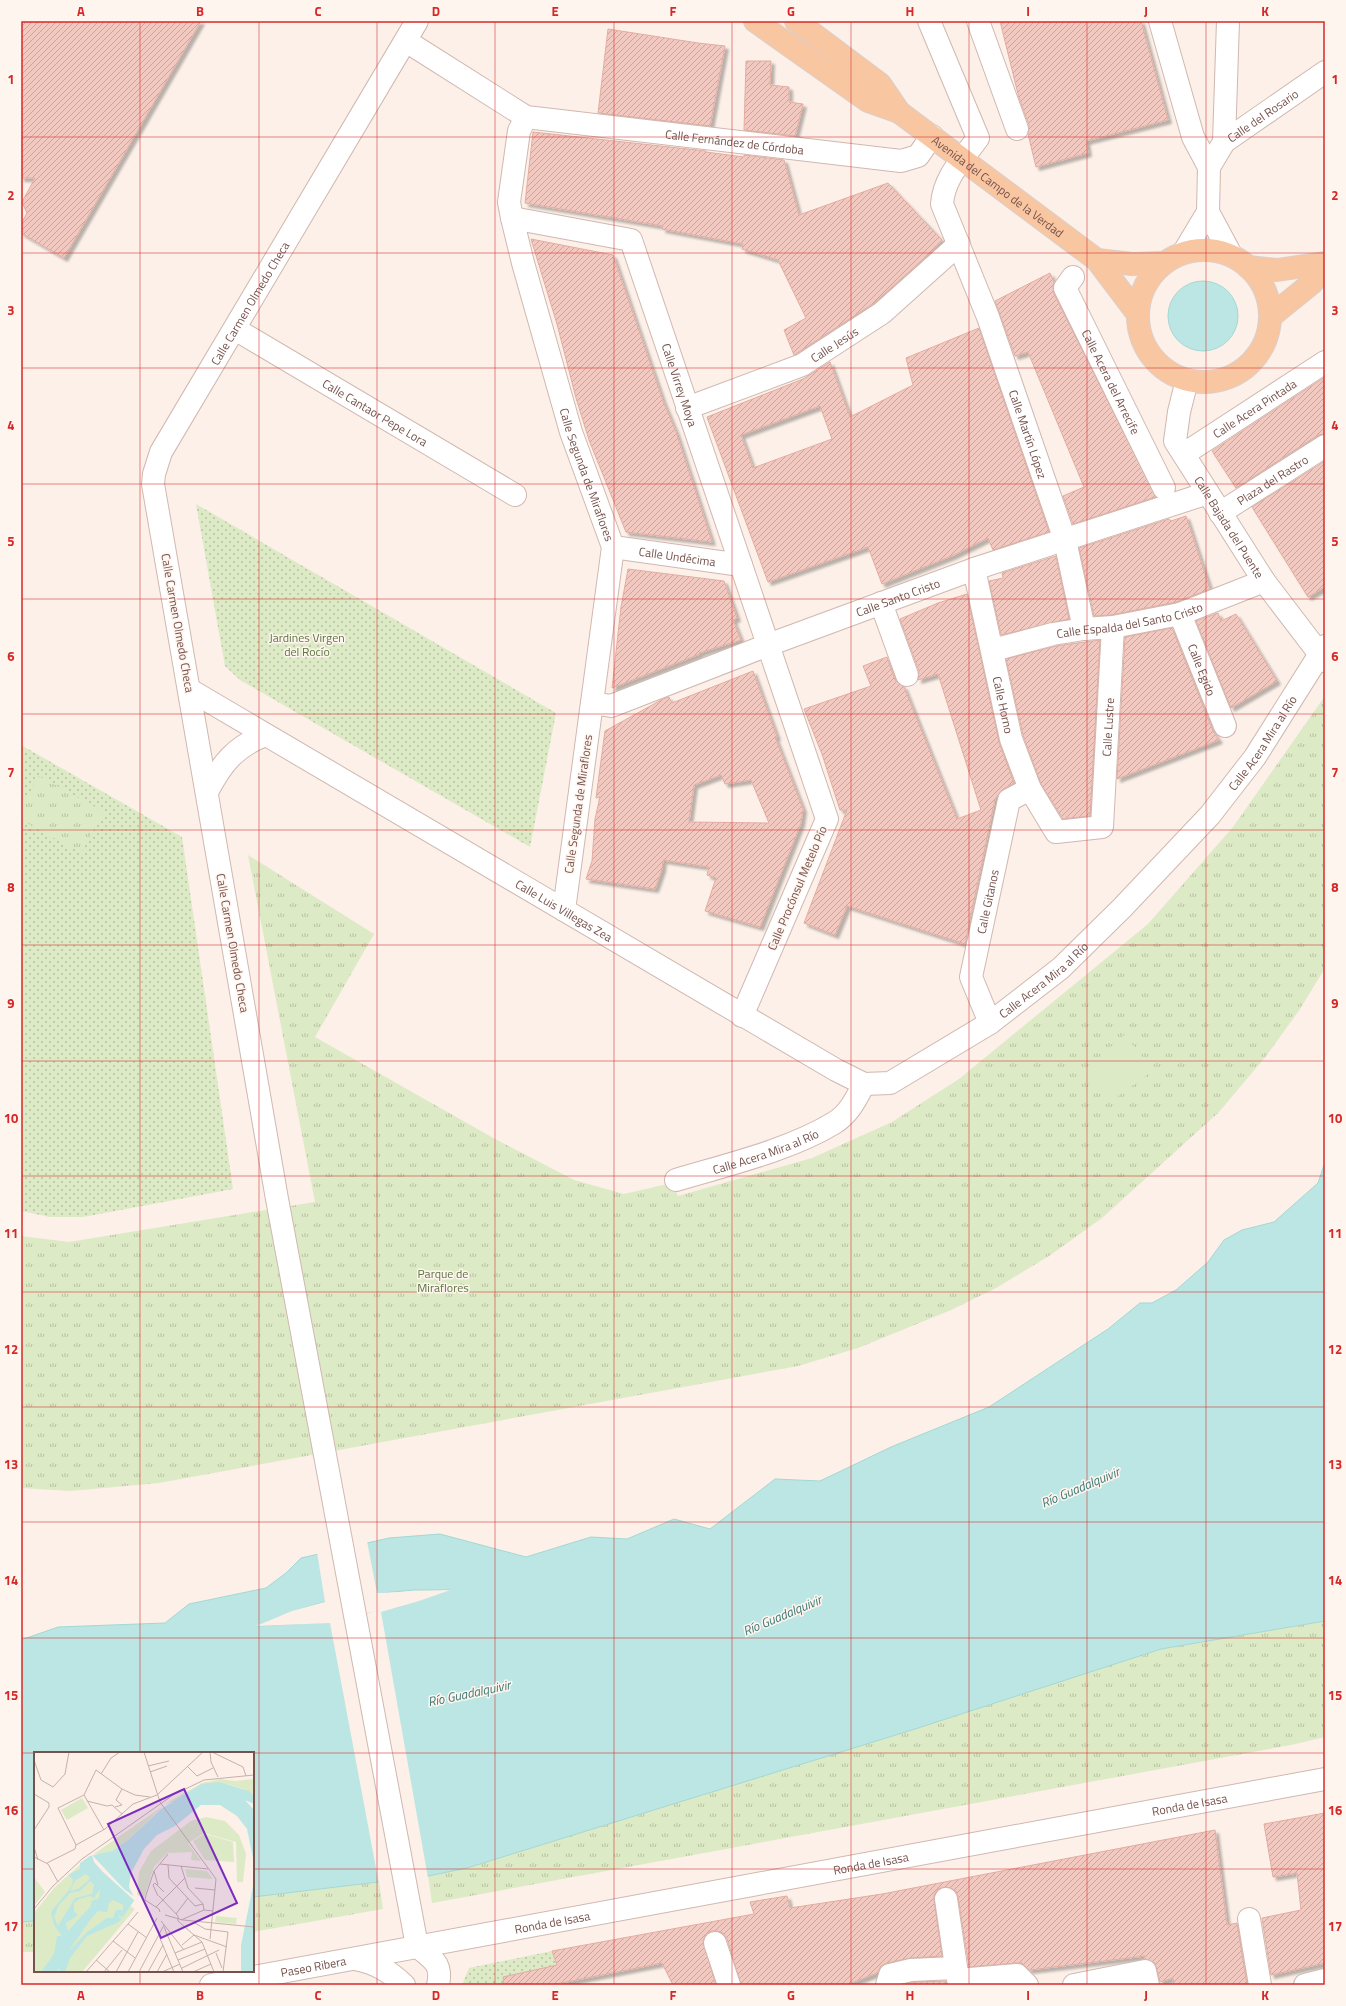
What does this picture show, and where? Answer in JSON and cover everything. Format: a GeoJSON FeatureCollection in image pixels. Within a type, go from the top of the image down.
{"type":"FeatureCollection","features":[{"type":"Feature","properties":{"kind":"main road","name":"Avenida del Campo de la Verdad"},"geometry":{"type":"LineString","coordinates":[[755,21],[868,101],[899,112],[1097,260],[1137,313]]}},
{"type":"Feature","properties":{"kind":"main road","name":"Avenida del Campo de la Verdad"},"geometry":{"type":"LineString","coordinates":[[796,21],[880,84],[899,112]]}},
{"type":"Feature","properties":{"kind":"main road"},"geometry":{"type":"LineString","coordinates":[[1240,261],[1260,282],[1268,299],[1270,318],[1266,337],[1258,354],[1244,368],[1226,378],[1207,382],[1187,380],[1167,371],[1150,355],[1140,335],[1137,313],[1141,294],[1149,277],[1162,264],[1184,252],[1200,249],[1216,250],[1240,261],[1277,270],[1325,264]]}},
{"type":"Feature","properties":{"kind":"main road"},"geometry":{"type":"LineString","coordinates":[[1097,260],[1132,264],[1162,264]]}},
{"type":"Feature","properties":{"kind":"main road"},"geometry":{"type":"LineString","coordinates":[[1270,318],[1312,283],[1325,264]]}},
{"type":"Feature","properties":{"kind":"street","name":"Calle Carmen Olmedo Checa"},"geometry":{"type":"LineString","coordinates":[[417,21],[161,452],[154,474],[153,494],[190,690],[277,1199],[417,1946]]}},
{"type":"Feature","properties":{"kind":"street","name":"Calle Martín López"},"geometry":{"type":"LineString","coordinates":[[929,21],[978,138],[948,178],[943,191],[942,204],[988,317],[1064,540],[1084,629]]}},
{"type":"Feature","properties":{"kind":"street"},"geometry":{"type":"LineString","coordinates":[[978,21],[1017,128]]}},
{"type":"Feature","properties":{"kind":"street"},"geometry":{"type":"LineString","coordinates":[[1160,21],[1193,137],[1209,167],[1208,212],[1184,252]]}},
{"type":"Feature","properties":{"kind":"street"},"geometry":{"type":"LineString","coordinates":[[1224,142],[1228,21]]}},
{"type":"Feature","properties":{"kind":"street"},"geometry":{"type":"LineString","coordinates":[[406,41],[526,117]]}},
{"type":"Feature","properties":{"kind":"street","name":"Calle del Rosario"},"geometry":{"type":"LineString","coordinates":[[1209,167],[1224,142],[1325,72]]}},
{"type":"Feature","properties":{"kind":"street","name":"Calle Fernández de Córdoba"},"geometry":{"type":"LineString","coordinates":[[526,117],[901,161],[918,156],[932,136]]}},
{"type":"Feature","properties":{"kind":"street","name":"Calle Segunda de Miraflores"},"geometry":{"type":"LineString","coordinates":[[526,117],[519,131],[509,202],[512,218],[523,263],[571,432],[613,547],[564,910]]}},
{"type":"Feature","properties":{"kind":"street"},"geometry":{"type":"LineString","coordinates":[[1208,212],[1240,261]]}},
{"type":"Feature","properties":{"kind":"street","name":"Calle Virrey Moya"},"geometry":{"type":"LineString","coordinates":[[512,218],[630,240],[768,645]]}},
{"type":"Feature","properties":{"kind":"street","name":"Calle Jesús"},"geometry":{"type":"LineString","coordinates":[[687,408],[802,365],[882,313],[959,244]]}},
{"type":"Feature","properties":{"kind":"street","name":"Calle Acera del Arrecife"},"geometry":{"type":"LineString","coordinates":[[1073,277],[1065,288],[1164,488]]}},
{"type":"Feature","properties":{"kind":"street","name":"Calle Cantaor Pepe Lora"},"geometry":{"type":"LineString","coordinates":[[235,329],[515,494]]}},
{"type":"Feature","properties":{"kind":"street","name":"Calle Acera Pintada"},"geometry":{"type":"LineString","coordinates":[[1184,454],[1325,362]]}},
{"type":"Feature","properties":{"kind":"street","name":"Calle Bajada del Puente"},"geometry":{"type":"LineString","coordinates":[[1187,380],[1179,412],[1175,441],[1264,581],[1323,653]]}},
{"type":"Feature","properties":{"kind":"street","name":"Plaza del Rastro"},"geometry":{"type":"LineString","coordinates":[[1220,513],[1325,446]]}},
{"type":"Feature","properties":{"kind":"street","name":"Calle Santo Cristo"},"geometry":{"type":"LineString","coordinates":[[592,703],[611,706],[768,645],[974,569],[1208,493]]}},
{"type":"Feature","properties":{"kind":"street","name":"Calle Undécima"},"geometry":{"type":"LineString","coordinates":[[613,547],[741,565]]}},
{"type":"Feature","properties":{"kind":"street","name":"Calle Horno"},"geometry":{"type":"LineString","coordinates":[[974,569],[993,650],[1011,739],[1030,788],[1056,832]]}},
{"type":"Feature","properties":{"kind":"street","name":"Calle Espalda del Santo Cristo"},"geometry":{"type":"LineString","coordinates":[[993,650],[1053,634],[1084,629],[1112,627],[1180,614],[1264,581]]}},
{"type":"Feature","properties":{"kind":"street"},"geometry":{"type":"LineString","coordinates":[[881,603],[907,675]]}},
{"type":"Feature","properties":{"kind":"street","name":"Calle Egido"},"geometry":{"type":"LineString","coordinates":[[1180,614],[1225,726]]}},
{"type":"Feature","properties":{"kind":"street","name":"Calle Lustre"},"geometry":{"type":"LineString","coordinates":[[1056,832],[1102,827],[1112,627]]}},
{"type":"Feature","properties":{"kind":"street","name":"Calle Procónsul Metelo Pío"},"geometry":{"type":"LineString","coordinates":[[742,1016],[826,819],[768,645]]}},
{"type":"Feature","properties":{"kind":"street","name":"Calle Acera Mira al Río"},"geometry":{"type":"LineString","coordinates":[[676,1180],[782,1148],[835,1122],[854,1104],[864,1084],[890,1083],[990,1023],[1061,968],[1122,908],[1210,815],[1255,757],[1323,653]]}},
{"type":"Feature","properties":{"kind":"street","name":"Calle Luis Villegas Zea"},"geometry":{"type":"LineString","coordinates":[[190,690],[742,1016],[836,1070],[864,1084]]}},
{"type":"Feature","properties":{"kind":"street"},"geometry":{"type":"LineString","coordinates":[[207,792],[218,770],[232,755],[248,742],[265,735]]}},
{"type":"Feature","properties":{"kind":"street","name":"Calle Gitanos"},"geometry":{"type":"LineString","coordinates":[[990,1023],[971,977],[1009,800],[1030,788]]}},
{"type":"Feature","properties":{"kind":"street","name":"Ronda de Isasa"},"geometry":{"type":"LineString","coordinates":[[417,1946],[1325,1780]]}},
{"type":"Feature","properties":{"kind":"street"},"geometry":{"type":"LineString","coordinates":[[946,1898],[958,1980],[1022,1980]]}},
{"type":"Feature","properties":{"kind":"street"},"geometry":{"type":"LineString","coordinates":[[1249,1919],[1260,1985]]}},
{"type":"Feature","properties":{"kind":"street"},"geometry":{"type":"LineString","coordinates":[[715,1943],[729,1985]]}},
{"type":"Feature","properties":{"kind":"street"},"geometry":{"type":"LineString","coordinates":[[417,1946],[434,1961],[439,1968],[440,1976],[438,1985]]}},
{"type":"Feature","properties":{"kind":"street","name":"Paseo Ribera"},"geometry":{"type":"LineString","coordinates":[[211,1985],[417,1946]]}},
{"type":"Feature","properties":{"kind":"street"},"geometry":{"type":"LineString","coordinates":[[352,1959],[371,1962],[384,1968],[404,1985]]}},
{"type":"Feature","properties":{"kind":"street"},"geometry":{"type":"LineString","coordinates":[[885,1985],[890,1975],[911,1970],[956,1968]]}},
{"type":"Feature","properties":{"kind":"street"},"geometry":{"type":"LineString","coordinates":[[1074,1985],[1100,1982],[1145,1970],[1148,1985]]}},
{"type":"Feature","properties":{"kind":"street"},"geometry":{"type":"LineString","coordinates":[[1305,1985],[1325,1980]]}},
{"type":"Feature","properties":{"kind":"green space","name":"Jardines Virgen del Rocío"},"geometry":{"type":"Polygon","coordinates":[[[196,504],[556,713],[530,847],[240,680],[225,666],[196,504]]]}},
{"type":"Feature","properties":{"kind":"green space","name":"Parque de Miraflores"},"geometry":{"type":"Polygon","coordinates":[[[1325,696],[1325,968],[1300,1009],[1267,1055],[1219,1112],[1102,1218],[1049,1256],[996,1288],[951,1310],[858,1348],[798,1366],[159,1483],[70,1491],[21,1488],[21,1236],[69,1242],[315,1202],[248,855],[374,934],[315,1037],[495,1139],[574,1180],[624,1194],[672,1183],[678,1196],[812,1158],[892,1122],[959,1079],[1148,924],[1233,827],[1325,696]]]}},
{"type":"Feature","properties":{"kind":"green space"},"geometry":{"type":"Polygon","coordinates":[[[21,745],[182,837],[233,1189],[83,1217],[50,1217],[21,1211],[21,745]]]}},
{"type":"Feature","properties":{"kind":"green space"},"geometry":{"type":"Polygon","coordinates":[[[39,776],[104,812],[81,853],[21,820],[21,808],[39,776]]]}},
{"type":"Feature","properties":{"kind":"green space"},"geometry":{"type":"Polygon","coordinates":[[[1124,1035],[1154,1070],[1111,1101],[1079,1075],[1124,1035]]]}},
{"type":"Feature","properties":{"kind":"green space"},"geometry":{"type":"Polygon","coordinates":[[[1325,1621],[1325,1737],[1291,1745],[432,1903],[428,1876],[467,1868],[1161,1649],[1325,1621]]]}},
{"type":"Feature","properties":{"kind":"green space"},"geometry":{"type":"Polygon","coordinates":[[[379,1882],[383,1909],[254,1932],[254,1897],[379,1882]]]}},
{"type":"Feature","properties":{"kind":"green space"},"geometry":{"type":"Polygon","coordinates":[[[34,1921],[34,1952],[21,1952],[21,1922],[34,1921]]]}},
{"type":"Feature","properties":{"kind":"green space"},"geometry":{"type":"Polygon","coordinates":[[[552,1951],[557,1965],[528,1972],[534,1985],[462,1985],[469,1968],[552,1951]]]}},
{"type":"Feature","properties":{"kind":"water"},"geometry":{"type":"Polygon","coordinates":[[[1203,281],[1216,284],[1228,291],[1235,303],[1238,316],[1235,329],[1228,341],[1216,348],[1203,351],[1190,348],[1178,341],[1171,329],[1168,316],[1171,303],[1178,291],[1190,284],[1203,281]]]}},
{"type":"Feature","properties":{"kind":"water","name":"Río Guadalquivir"},"geometry":{"type":"Polygon","coordinates":[[[1325,1162],[1325,1621],[1161,1649],[915,1729],[467,1868],[428,1876],[254,1897],[254,1752],[34,1752],[34,1921],[21,1922],[21,1640],[58,1627],[165,1623],[189,1604],[266,1588],[286,1573],[301,1558],[389,1538],[440,1534],[526,1557],[591,1537],[627,1539],[674,1519],[710,1529],[775,1479],[820,1481],[891,1447],[989,1407],[1108,1329],[1140,1303],[1152,1303],[1176,1290],[1208,1262],[1224,1240],[1242,1230],[1274,1222],[1318,1183],[1325,1162]],[[414,1590],[369,1594],[336,1600],[316,1604],[257,1626],[330,1622],[398,1607],[450,1590],[414,1590]]]}},
{"type":"Feature","properties":{"kind":"pier"},"geometry":{"type":"Polygon","coordinates":[[[367,1541],[377,1593],[451,1590],[381,1612],[428,1878],[379,1884],[330,1623],[256,1626],[292,1611],[325,1602],[317,1552],[367,1541]],[[442,1591],[351,1598],[293,1613],[266,1624],[329,1620],[356,1617],[442,1591]]]}},
{"type":"Feature","properties":{"kind":"building"},"geometry":{"type":"Polygon","coordinates":[[[21,21],[201,21],[64,258],[21,233],[21,224],[27,213],[22,202],[35,178],[21,178],[21,21]]]}},
{"type":"Feature","properties":{"kind":"building"},"geometry":{"type":"Polygon","coordinates":[[[1000,21],[1141,21],[1168,120],[1086,141],[1088,153],[1036,167],[1028,134],[1029,125],[1019,98],[1000,21]]]}},
{"type":"Feature","properties":{"kind":"building"},"geometry":{"type":"Polygon","coordinates":[[[608,29],[725,46],[710,126],[598,113],[608,29]]]}},
{"type":"Feature","properties":{"kind":"building"},"geometry":{"type":"Polygon","coordinates":[[[746,61],[771,61],[770,85],[789,87],[789,102],[803,104],[795,136],[744,130],[746,61]]]}},
{"type":"Feature","properties":{"kind":"building"},"geometry":{"type":"Polygon","coordinates":[[[533,132],[706,151],[744,157],[744,155],[784,160],[799,215],[888,183],[942,240],[931,252],[874,303],[794,355],[784,330],[806,318],[778,260],[742,249],[743,244],[662,229],[663,226],[525,203],[533,132]]]}},
{"type":"Feature","properties":{"kind":"building"},"geometry":{"type":"Polygon","coordinates":[[[531,239],[613,255],[663,401],[676,432],[712,542],[626,532],[589,440],[576,398],[557,324],[531,239]]]}},
{"type":"Feature","properties":{"kind":"building"},"geometry":{"type":"Polygon","coordinates":[[[1050,273],[1054,282],[1054,294],[1156,497],[1073,524],[1063,496],[1084,487],[1028,352],[1015,356],[995,301],[1050,273]]]}},
{"type":"Feature","properties":{"kind":"building"},"geometry":{"type":"Polygon","coordinates":[[[979,328],[1049,532],[993,550],[988,538],[954,555],[882,584],[868,547],[768,582],[707,417],[803,379],[830,362],[850,417],[913,385],[906,358],[979,328]],[[820,406],[741,435],[753,468],[832,439],[820,406]]]}},
{"type":"Feature","properties":{"kind":"building"},"geometry":{"type":"Polygon","coordinates":[[[1325,377],[1325,434],[1318,435],[1236,488],[1212,451],[1325,377]]]}},
{"type":"Feature","properties":{"kind":"building"},"geometry":{"type":"Polygon","coordinates":[[[1325,461],[1325,587],[1308,597],[1252,507],[1325,461]]]}},
{"type":"Feature","properties":{"kind":"building"},"geometry":{"type":"Polygon","coordinates":[[[1186,516],[1210,589],[1176,602],[1111,615],[1094,616],[1079,548],[1169,519],[1171,521],[1186,516]]]}},
{"type":"Feature","properties":{"kind":"building"},"geometry":{"type":"Polygon","coordinates":[[[1056,556],[1069,619],[1001,635],[989,581],[1003,578],[1002,573],[1056,556]]]}},
{"type":"Feature","properties":{"kind":"building"},"geometry":{"type":"Polygon","coordinates":[[[628,569],[724,581],[737,618],[733,620],[741,640],[699,653],[700,654],[612,688],[621,607],[628,569]]]}},
{"type":"Feature","properties":{"kind":"building"},"geometry":{"type":"Polygon","coordinates":[[[967,594],[999,742],[1014,783],[1003,789],[995,799],[965,944],[847,906],[835,935],[804,923],[847,810],[840,810],[822,754],[804,709],[871,686],[863,666],[887,657],[895,680],[904,687],[957,819],[981,810],[938,674],[918,680],[919,671],[900,619],[938,603],[967,594]]]}},
{"type":"Feature","properties":{"kind":"building"},"geometry":{"type":"Polygon","coordinates":[[[1218,613],[1221,621],[1236,614],[1277,681],[1231,708],[1196,621],[1218,613]]]}},
{"type":"Feature","properties":{"kind":"building"},"geometry":{"type":"Polygon","coordinates":[[[1172,628],[1213,731],[1219,740],[1117,779],[1125,637],[1172,628]]]}},
{"type":"Feature","properties":{"kind":"building"},"geometry":{"type":"Polygon","coordinates":[[[1100,640],[1090,816],[1063,819],[1041,784],[1023,735],[1006,659],[1056,646],[1100,640]]]}},
{"type":"Feature","properties":{"kind":"building"},"geometry":{"type":"Polygon","coordinates":[[[753,671],[777,737],[775,737],[803,809],[801,823],[760,927],[705,911],[716,878],[707,875],[709,867],[663,860],[662,869],[655,889],[586,879],[592,861],[595,819],[600,797],[596,798],[605,731],[663,699],[669,697],[672,703],[753,671]],[[721,775],[694,785],[689,822],[769,823],[751,780],[725,784],[721,775]]]}},
{"type":"Feature","properties":{"kind":"building"},"geometry":{"type":"Polygon","coordinates":[[[1325,1813],[1325,1963],[1271,1975],[1262,1918],[1301,1910],[1297,1873],[1273,1877],[1264,1824],[1325,1813]]]}},
{"type":"Feature","properties":{"kind":"building"},"geometry":{"type":"Polygon","coordinates":[[[1215,1830],[1227,1925],[1237,1923],[1247,1985],[1174,1985],[1173,1978],[1160,1982],[1155,1963],[1145,1959],[1145,1956],[1029,1970],[1022,1963],[969,1967],[958,1897],[956,1891],[945,1887],[938,1889],[934,1895],[942,1956],[910,1958],[887,1963],[881,1966],[877,1973],[846,1985],[741,1985],[727,1939],[723,1933],[711,1931],[706,1934],[703,1941],[716,1985],[673,1985],[662,1963],[551,1985],[504,1985],[503,1977],[557,1965],[552,1951],[754,1914],[750,1902],[787,1896],[790,1908],[882,1894],[1215,1830]]]}},
{"type":"Feature","properties":{"kind":"building"},"geometry":{"type":"Polygon","coordinates":[[[946,1981],[947,1985],[902,1985],[913,1982],[946,1981]]]}}]}
